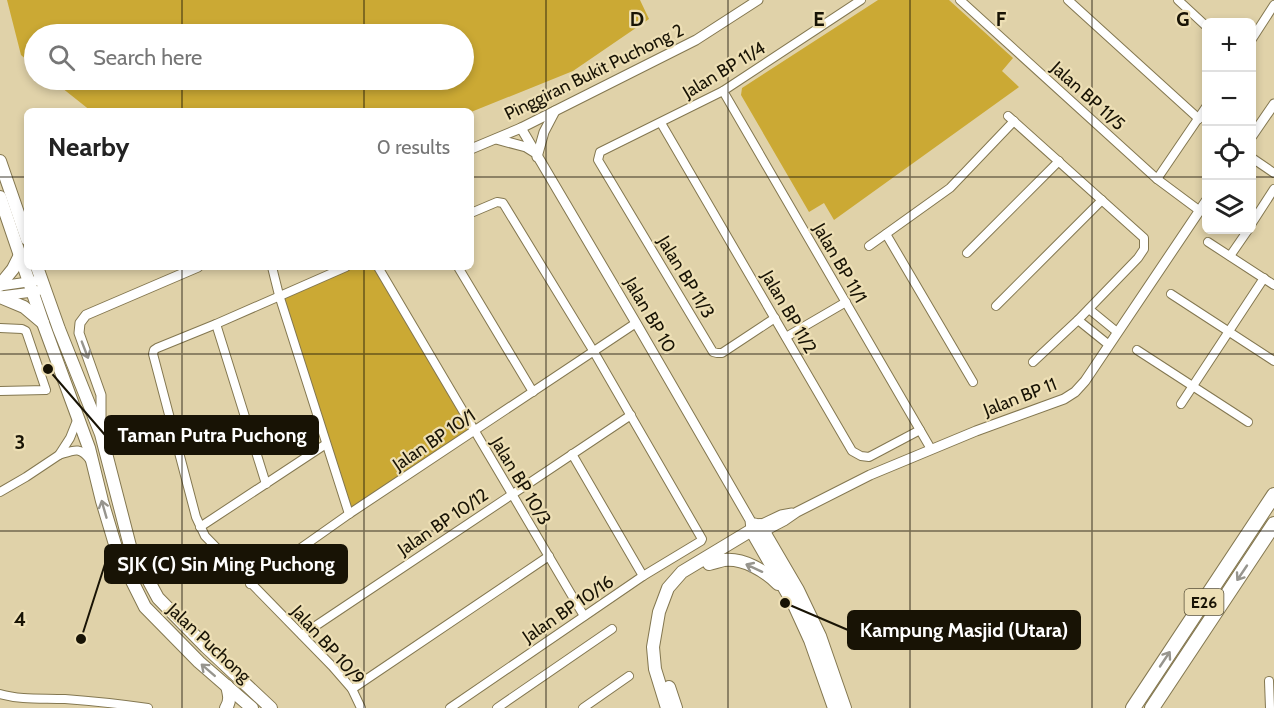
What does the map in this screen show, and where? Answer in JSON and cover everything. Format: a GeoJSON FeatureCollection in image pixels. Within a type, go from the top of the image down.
{"type":"FeatureCollection","features":[{"type":"Feature","properties":{"kind":"highway","name":"E26"},"geometry":{"type":"LineString","coordinates":[[1133,708],[1274,495]]}},
{"type":"Feature","properties":{"kind":"highway","name":"E26"},"geometry":{"type":"LineString","coordinates":[[1152,708],[1274,524]]}},
{"type":"Feature","properties":{"kind":"main road"},"geometry":{"type":"LineString","coordinates":[[0,160],[24,230]]}},
{"type":"Feature","properties":{"kind":"main road","name":"Jalan Puchong"},"geometry":{"type":"LineString","coordinates":[[0,197],[24,262]]}},
{"type":"Feature","properties":{"kind":"main road"},"geometry":{"type":"LineString","coordinates":[[0,285],[13,269],[20,255]]}},
{"type":"Feature","properties":{"kind":"main road","name":"Jalan Puchong"},"geometry":{"type":"LineString","coordinates":[[28,270],[59,329],[101,434],[130,546],[158,598],[261,706]]}},
{"type":"Feature","properties":{"kind":"main road","name":"Jalan Puchong"},"geometry":{"type":"LineString","coordinates":[[37,270],[37,286],[44,323],[78,417],[117,551],[145,607],[226,686],[261,706]]}},
{"type":"Feature","properties":{"kind":"main road"},"geometry":{"type":"LineString","coordinates":[[0,297],[24,307],[44,323]]}},
{"type":"Feature","properties":{"kind":"main road"},"geometry":{"type":"LineString","coordinates":[[676,708],[663,668],[662,647],[668,613],[676,591],[688,577],[756,529]]}},
{"type":"Feature","properties":{"kind":"main road"},"geometry":{"type":"LineString","coordinates":[[756,529],[810,640],[833,706]]}},
{"type":"Feature","properties":{"kind":"main road"},"geometry":{"type":"LineString","coordinates":[[667,708],[655,669],[653,647],[659,612],[668,588],[682,572],[756,529]]}},
{"type":"Feature","properties":{"kind":"main road"},"geometry":{"type":"LineString","coordinates":[[756,529],[798,590],[816,627],[845,708]]}},
{"type":"Feature","properties":{"kind":"main road"},"geometry":{"type":"LineString","coordinates":[[709,564],[725,560],[756,567],[774,579],[790,596]]}},
{"type":"Feature","properties":{"kind":"main road"},"geometry":{"type":"LineString","coordinates":[[226,686],[230,695],[226,708]]}},
{"type":"Feature","properties":{"kind":"street","name":"Pinggiran Bukit Puchong 2"},"geometry":{"type":"LineString","coordinates":[[474,148],[521,128],[696,40],[758,0]]}},
{"type":"Feature","properties":{"kind":"street","name":"Jalan BP 11/4"},"geometry":{"type":"LineString","coordinates":[[598,156],[600,152],[723,91],[861,0]]}},
{"type":"Feature","properties":{"kind":"street","name":"Jalan BP 11/5"},"geometry":{"type":"LineString","coordinates":[[960,0],[1157,179],[1200,211]]}},
{"type":"Feature","properties":{"kind":"street"},"geometry":{"type":"LineString","coordinates":[[1068,0],[1199,119]]}},
{"type":"Feature","properties":{"kind":"street"},"geometry":{"type":"LineString","coordinates":[[1178,0],[1202,22]]}},
{"type":"Feature","properties":{"kind":"street"},"geometry":{"type":"LineString","coordinates":[[1256,32],[1274,5]]}},
{"type":"Feature","properties":{"kind":"street","name":"Jalan BP 11/1"},"geometry":{"type":"LineString","coordinates":[[723,91],[931,449]]}},
{"type":"Feature","properties":{"kind":"street"},"geometry":{"type":"LineString","coordinates":[[1256,129],[1274,104]]}},
{"type":"Feature","properties":{"kind":"street"},"geometry":{"type":"LineString","coordinates":[[496,139],[526,147],[536,154],[555,111]]}},
{"type":"Feature","properties":{"kind":"street"},"geometry":{"type":"LineString","coordinates":[[1157,179],[1202,114]]}},
{"type":"Feature","properties":{"kind":"street"},"geometry":{"type":"LineString","coordinates":[[869,246],[950,188],[1011,119],[1144,238],[1144,249],[1138,258],[1078,320],[1033,362]]}},
{"type":"Feature","properties":{"kind":"street","name":"Jalan BP 11/2"},"geometry":{"type":"LineString","coordinates":[[661,123],[852,451],[869,457],[920,430]]}},
{"type":"Feature","properties":{"kind":"street","name":"Jalan BP 10"},"geometry":{"type":"LineString","coordinates":[[521,128],[756,529]]}},
{"type":"Feature","properties":{"kind":"street","name":"Jalan BP 11/3"},"geometry":{"type":"LineString","coordinates":[[598,156],[598,160],[713,351],[722,353],[775,318]]}},
{"type":"Feature","properties":{"kind":"street"},"geometry":{"type":"LineString","coordinates":[[967,253],[1059,161]]}},
{"type":"Feature","properties":{"kind":"street"},"geometry":{"type":"LineString","coordinates":[[1256,161],[1274,174],[1274,181]]}},
{"type":"Feature","properties":{"kind":"street"},"geometry":{"type":"LineString","coordinates":[[1256,216],[1274,189]]}},
{"type":"Feature","properties":{"kind":"street"},"geometry":{"type":"LineString","coordinates":[[996,306],[1102,200]]}},
{"type":"Feature","properties":{"kind":"street"},"geometry":{"type":"LineString","coordinates":[[474,212],[497,202],[503,203],[631,415]]}},
{"type":"Feature","properties":{"kind":"street","name":"Jalan BP 11"},"geometry":{"type":"LineString","coordinates":[[756,529],[781,515],[797,512],[870,474],[976,431],[1064,399],[1075,392],[1085,381],[1202,208]]}},
{"type":"Feature","properties":{"kind":"street"},"geometry":{"type":"LineString","coordinates":[[886,234],[973,382]]}},
{"type":"Feature","properties":{"kind":"street"},"geometry":{"type":"LineString","coordinates":[[1230,256],[1245,234]]}},
{"type":"Feature","properties":{"kind":"street"},"geometry":{"type":"LineString","coordinates":[[1208,242],[1274,285]]}},
{"type":"Feature","properties":{"kind":"street"},"geometry":{"type":"LineString","coordinates":[[101,434],[101,395],[79,333],[80,323],[86,315],[191,270]]}},
{"type":"Feature","properties":{"kind":"street"},"geometry":{"type":"LineString","coordinates":[[273,270],[349,514]]}},
{"type":"Feature","properties":{"kind":"street"},"geometry":{"type":"LineString","coordinates":[[266,484],[216,324],[339,270]]}},
{"type":"Feature","properties":{"kind":"street","name":"Jalan BP 10/3"},"geometry":{"type":"LineString","coordinates":[[380,270],[584,616]]}},
{"type":"Feature","properties":{"kind":"street"},"geometry":{"type":"LineString","coordinates":[[460,270],[532,392]]}},
{"type":"Feature","properties":{"kind":"street"},"geometry":{"type":"LineString","coordinates":[[1181,404],[1264,278]]}},
{"type":"Feature","properties":{"kind":"street"},"geometry":{"type":"LineString","coordinates":[[0,285],[37,286]]}},
{"type":"Feature","properties":{"kind":"street"},"geometry":{"type":"LineString","coordinates":[[0,297],[37,286]]}},
{"type":"Feature","properties":{"kind":"street"},"geometry":{"type":"LineString","coordinates":[[1171,294],[1274,361]]}},
{"type":"Feature","properties":{"kind":"street"},"geometry":{"type":"LineString","coordinates":[[786,337],[846,302]]}},
{"type":"Feature","properties":{"kind":"street"},"geometry":{"type":"LineString","coordinates":[[1089,309],[1117,332]]}},
{"type":"Feature","properties":{"kind":"street"},"geometry":{"type":"LineString","coordinates":[[1078,320],[1109,345]]}},
{"type":"Feature","properties":{"kind":"street","name":"Jalan BP 10/1"},"geometry":{"type":"LineString","coordinates":[[250,584],[349,514],[636,323]]}},
{"type":"Feature","properties":{"kind":"street","name":"Jalan BP 10/9"},"geometry":{"type":"LineString","coordinates":[[216,324],[154,350],[153,354],[196,517],[205,536],[352,689],[362,708]]}},
{"type":"Feature","properties":{"kind":"street"},"geometry":{"type":"LineString","coordinates":[[0,328],[26,331],[46,390],[0,391]]}},
{"type":"Feature","properties":{"kind":"street"},"geometry":{"type":"LineString","coordinates":[[1137,350],[1248,422]]}},
{"type":"Feature","properties":{"kind":"street","name":"Jalan BP 10/12"},"geometry":{"type":"LineString","coordinates":[[302,635],[631,415]]}},
{"type":"Feature","properties":{"kind":"street","name":"Jalan BP 10/16"},"geometry":{"type":"LineString","coordinates":[[450,708],[643,576],[701,541],[702,536],[631,415]]}},
{"type":"Feature","properties":{"kind":"street"},"geometry":{"type":"LineString","coordinates":[[59,455],[70,438],[78,417]]}},
{"type":"Feature","properties":{"kind":"street"},"geometry":{"type":"LineString","coordinates":[[200,527],[326,444]]}},
{"type":"Feature","properties":{"kind":"street"},"geometry":{"type":"LineString","coordinates":[[0,492],[59,455],[75,449],[84,452],[93,464]]}},
{"type":"Feature","properties":{"kind":"street"},"geometry":{"type":"LineString","coordinates":[[572,454],[643,576]]}},
{"type":"Feature","properties":{"kind":"street"},"geometry":{"type":"LineString","coordinates":[[352,689],[549,556]]}},
{"type":"Feature","properties":{"kind":"street"},"geometry":{"type":"LineString","coordinates":[[497,708],[612,629]]}},
{"type":"Feature","properties":{"kind":"street"},"geometry":{"type":"LineString","coordinates":[[583,708],[629,676]]}},
{"type":"Feature","properties":{"kind":"street"},"geometry":{"type":"LineString","coordinates":[[1269,681],[1270,708]]}},
{"type":"Feature","properties":{"kind":"street"},"geometry":{"type":"LineString","coordinates":[[0,694],[14,698],[67,704],[103,702],[148,708]]}},
{"type":"Feature","properties":{"kind":"shaded area"},"geometry":{"type":"Polygon","coordinates":[[[7,0],[640,0],[649,19],[573,71],[474,111],[474,108],[87,108],[65,90],[474,90],[474,24],[24,24],[24,58],[21,55],[7,0]]]}},
{"type":"Feature","properties":{"kind":"shaded area"},"geometry":{"type":"Polygon","coordinates":[[[878,0],[949,0],[1013,58],[1002,71],[1019,87],[834,220],[824,203],[809,212],[741,95],[742,88],[878,0]]]}},
{"type":"Feature","properties":{"kind":"shaded area"},"geometry":{"type":"Polygon","coordinates":[[[338,270],[380,270],[475,431],[349,514],[279,295],[338,270]]]}},
{"type":"Feature","properties":{"kind":"place","name":"Taman Putra Puchong"},"geometry":{"type":"Point","coordinates":[48,369]}},
{"type":"Feature","properties":{"kind":"place","name":"Kampung Masjid (Utara)"},"geometry":{"type":"Point","coordinates":[785,603]}},
{"type":"Feature","properties":{"kind":"place","name":"SJK (C) Sin Ming Puchong"},"geometry":{"type":"Point","coordinates":[81,639]}}]}
